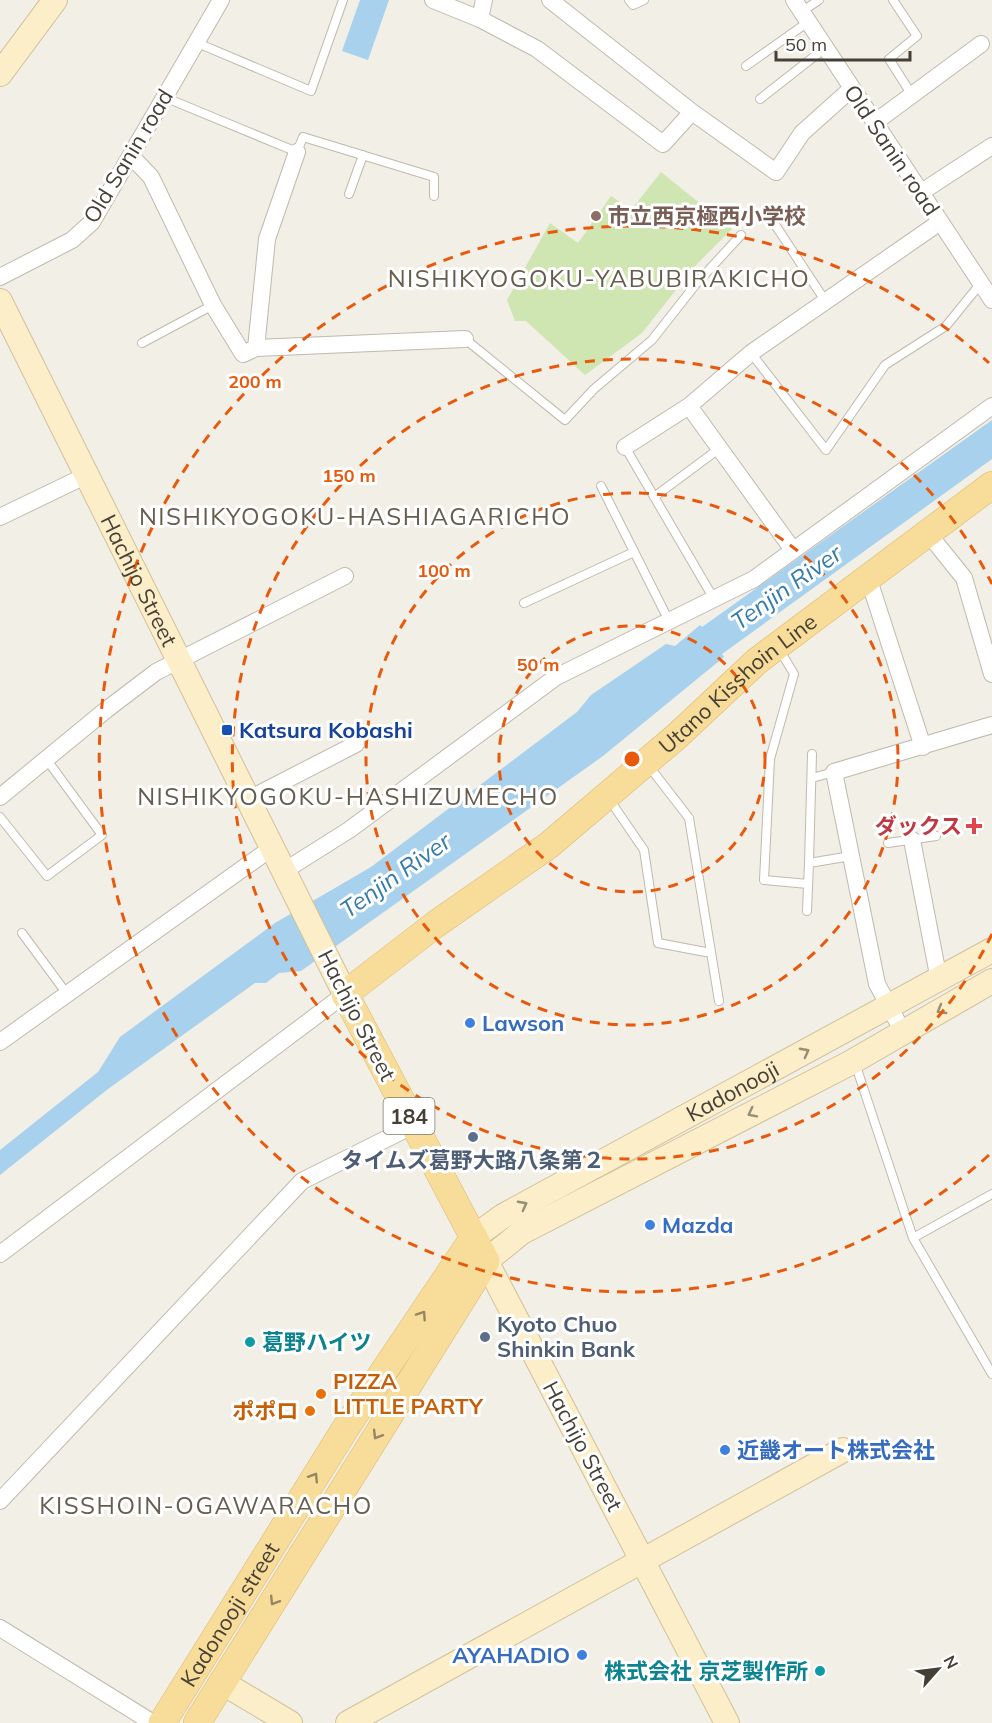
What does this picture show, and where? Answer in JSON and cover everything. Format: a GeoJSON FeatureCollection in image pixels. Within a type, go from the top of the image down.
{"type":"FeatureCollection","features":[{"type":"Feature","properties":{"kind":"main road","name":"Utano Kisshoin Line"},"geometry":{"type":"LineString","coordinates":[[340,983],[436,924],[549,845],[777,646],[992,485]]}},
{"type":"Feature","properties":{"kind":"main road","name":"Hachijo Street"},"geometry":{"type":"LineString","coordinates":[[340,983],[486,1261]]}},
{"type":"Feature","properties":{"kind":"main road","name":"Kadonooji street"},"geometry":{"type":"LineString","coordinates":[[162,1723],[345,1429],[474,1237]]}},
{"type":"Feature","properties":{"kind":"main road","name":"Kadonooji street"},"geometry":{"type":"LineString","coordinates":[[197,1723],[486,1261]]}},
{"type":"Feature","properties":{"kind":"main road"},"geometry":{"type":"LineString","coordinates":[[280,1531],[308,1546]]}},
{"type":"Feature","properties":{"kind":"main road"},"geometry":{"type":"LineString","coordinates":[[197,1667],[223,1683]]}},
{"type":"Feature","properties":{"kind":"street"},"geometry":{"type":"LineString","coordinates":[[0,74],[55,0]]}},
{"type":"Feature","properties":{"kind":"street","name":"Old Sanin road"},"geometry":{"type":"LineString","coordinates":[[0,277],[48,255],[72,240],[92,222],[221,0]]}},
{"type":"Feature","properties":{"kind":"street"},"geometry":{"type":"LineString","coordinates":[[433,0],[480,19],[537,49],[663,144],[692,112]]}},
{"type":"Feature","properties":{"kind":"street"},"geometry":{"type":"LineString","coordinates":[[480,19],[484,0]]}},
{"type":"Feature","properties":{"kind":"street"},"geometry":{"type":"LineString","coordinates":[[557,1],[692,112],[776,172],[802,133],[851,89]]}},
{"type":"Feature","properties":{"kind":"street","name":"Old Sanin road"},"geometry":{"type":"LineString","coordinates":[[801,11],[992,300]]}},
{"type":"Feature","properties":{"kind":"street"},"geometry":{"type":"LineString","coordinates":[[874,123],[981,44]]}},
{"type":"Feature","properties":{"kind":"street"},"geometry":{"type":"LineString","coordinates":[[920,193],[992,146]]}},
{"type":"Feature","properties":{"kind":"street"},"geometry":{"type":"LineString","coordinates":[[256,348],[267,239],[297,152]]}},
{"type":"Feature","properties":{"kind":"street"},"geometry":{"type":"LineString","coordinates":[[131,156],[151,177],[213,305],[243,354],[256,348],[465,339]]}},
{"type":"Feature","properties":{"kind":"street"},"geometry":{"type":"LineString","coordinates":[[625,447],[689,405],[751,354],[940,222]]}},
{"type":"Feature","properties":{"kind":"street","name":"Hachijo Street"},"geometry":{"type":"LineString","coordinates":[[0,301],[340,983]]}},
{"type":"Feature","properties":{"kind":"street"},"geometry":{"type":"LineString","coordinates":[[689,405],[793,550]]}},
{"type":"Feature","properties":{"kind":"street"},"geometry":{"type":"LineString","coordinates":[[287,877],[556,677],[754,579],[992,406]]}},
{"type":"Feature","properties":{"kind":"street"},"geometry":{"type":"LineString","coordinates":[[0,517],[87,475]]}},
{"type":"Feature","properties":{"kind":"street"},"geometry":{"type":"LineString","coordinates":[[927,532],[964,578],[992,674]]}},
{"type":"Feature","properties":{"kind":"street"},"geometry":{"type":"LineString","coordinates":[[0,797],[156,672],[345,576]]}},
{"type":"Feature","properties":{"kind":"street"},"geometry":{"type":"LineString","coordinates":[[868,577],[923,747]]}},
{"type":"Feature","properties":{"kind":"street"},"geometry":{"type":"LineString","coordinates":[[903,1032],[877,984],[834,772],[992,725]]}},
{"type":"Feature","properties":{"kind":"street"},"geometry":{"type":"LineString","coordinates":[[249,799],[356,744]]}},
{"type":"Feature","properties":{"kind":"street"},"geometry":{"type":"LineString","coordinates":[[912,840],[939,980]]}},
{"type":"Feature","properties":{"kind":"street"},"geometry":{"type":"LineString","coordinates":[[2,1038],[273,848]]}},
{"type":"Feature","properties":{"kind":"street","name":"Kadonooji"},"geometry":{"type":"LineString","coordinates":[[474,1237],[503,1216],[992,950]]}},
{"type":"Feature","properties":{"kind":"street","name":"Kadonooji"},"geometry":{"type":"LineString","coordinates":[[486,1261],[526,1230],[854,1060],[992,981]]}},
{"type":"Feature","properties":{"kind":"street"},"geometry":{"type":"LineString","coordinates":[[0,1254],[340,983]]}},
{"type":"Feature","properties":{"kind":"street"},"geometry":{"type":"LineString","coordinates":[[0,1502],[302,1181],[414,1125]]}},
{"type":"Feature","properties":{"kind":"street","name":"Hachijo Street"},"geometry":{"type":"LineString","coordinates":[[486,1261],[727,1723]]}},
{"type":"Feature","properties":{"kind":"street"},"geometry":{"type":"LineString","coordinates":[[348,1723],[843,1450]]}},
{"type":"Feature","properties":{"kind":"street"},"geometry":{"type":"LineString","coordinates":[[0,1628],[153,1723]]}},
{"type":"Feature","properties":{"kind":"street"},"geometry":{"type":"LineString","coordinates":[[223,1683],[290,1723]]}},
{"type":"Feature","properties":{"kind":"lane"},"geometry":{"type":"LineString","coordinates":[[195,42],[312,91],[343,0]]}},
{"type":"Feature","properties":{"kind":"lane"},"geometry":{"type":"LineString","coordinates":[[629,0],[633,4],[644,0]]}},
{"type":"Feature","properties":{"kind":"lane"},"geometry":{"type":"LineString","coordinates":[[746,66],[801,11],[819,0]]}},
{"type":"Feature","properties":{"kind":"lane"},"geometry":{"type":"LineString","coordinates":[[893,0],[917,36],[889,58],[912,95]]}},
{"type":"Feature","properties":{"kind":"lane"},"geometry":{"type":"LineString","coordinates":[[760,99],[825,48]]}},
{"type":"Feature","properties":{"kind":"lane"},"geometry":{"type":"LineString","coordinates":[[164,97],[297,152],[303,137],[434,177],[434,196]]}},
{"type":"Feature","properties":{"kind":"lane"},"geometry":{"type":"LineString","coordinates":[[349,194],[363,155]]}},
{"type":"Feature","properties":{"kind":"lane"},"geometry":{"type":"LineString","coordinates":[[768,214],[826,302]]}},
{"type":"Feature","properties":{"kind":"lane"},"geometry":{"type":"LineString","coordinates":[[465,339],[565,420],[594,389],[652,340],[741,235]]}},
{"type":"Feature","properties":{"kind":"lane"},"geometry":{"type":"LineString","coordinates":[[751,354],[826,450],[885,364],[946,326],[981,283]]}},
{"type":"Feature","properties":{"kind":"lane"},"geometry":{"type":"LineString","coordinates":[[142,343],[213,305]]}},
{"type":"Feature","properties":{"kind":"lane"},"geometry":{"type":"LineString","coordinates":[[625,447],[714,599]]}},
{"type":"Feature","properties":{"kind":"lane"},"geometry":{"type":"LineString","coordinates":[[654,497],[720,448]]}},
{"type":"Feature","properties":{"kind":"lane"},"geometry":{"type":"LineString","coordinates":[[601,486],[670,622]]}},
{"type":"Feature","properties":{"kind":"lane"},"geometry":{"type":"LineString","coordinates":[[524,603],[634,552]]}},
{"type":"Feature","properties":{"kind":"lane"},"geometry":{"type":"LineString","coordinates":[[777,646],[794,674],[770,759],[764,880],[808,884]]}},
{"type":"Feature","properties":{"kind":"lane"},"geometry":{"type":"LineString","coordinates":[[807,911],[812,754]]}},
{"type":"Feature","properties":{"kind":"lane"},"geometry":{"type":"LineString","coordinates":[[0,817],[47,876],[102,835],[47,760]]}},
{"type":"Feature","properties":{"kind":"lane"},"geometry":{"type":"LineString","coordinates":[[646,762],[689,818],[718,1001]]}},
{"type":"Feature","properties":{"kind":"lane"},"geometry":{"type":"LineString","coordinates":[[812,778],[834,772]]}},
{"type":"Feature","properties":{"kind":"lane"},"geometry":{"type":"LineString","coordinates":[[607,796],[644,850],[658,943],[711,953]]}},
{"type":"Feature","properties":{"kind":"lane"},"geometry":{"type":"LineString","coordinates":[[888,843],[936,836]]}},
{"type":"Feature","properties":{"kind":"lane"},"geometry":{"type":"LineString","coordinates":[[808,863],[851,856]]}},
{"type":"Feature","properties":{"kind":"lane"},"geometry":{"type":"LineString","coordinates":[[22,933],[67,994]]}},
{"type":"Feature","properties":{"kind":"lane"},"geometry":{"type":"LineString","coordinates":[[854,1060],[913,1238],[992,1374]]}},
{"type":"Feature","properties":{"kind":"lane"},"geometry":{"type":"LineString","coordinates":[[913,1238],[992,1194]]}},
{"type":"Feature","properties":{"kind":"green space"},"geometry":{"type":"Polygon","coordinates":[[[661,172],[732,229],[694,267],[642,333],[585,375],[526,321],[515,321],[507,300],[550,223],[578,243],[611,196],[631,210],[661,172]]]}},
{"type":"Feature","properties":{"kind":"water"},"geometry":{"type":"Polygon","coordinates":[[[360,0],[389,0],[368,60],[342,51],[360,0]]]}},
{"type":"Feature","properties":{"kind":"water","name":"Tenjin River"},"geometry":{"type":"Polygon","coordinates":[[[992,420],[992,459],[722,654],[724,657],[603,756],[301,971],[279,973],[266,983],[255,983],[108,1089],[0,1175],[0,1150],[98,1072],[120,1037],[275,923],[371,867],[577,712],[591,695],[666,644],[675,646],[700,625],[702,627],[992,420]]]}},
{"type":"Feature","properties":{"kind":"place","name":"市立西京極西小学校"},"geometry":{"type":"Point","coordinates":[596,216]}},
{"type":"Feature","properties":{"kind":"place","name":"Katsura Kobashi"},"geometry":{"type":"Point","coordinates":[227,730]}},
{"type":"Feature","properties":{"kind":"place","name":"ダックス"},"geometry":{"type":"Point","coordinates":[974,826]}},
{"type":"Feature","properties":{"kind":"place","name":"Lawson"},"geometry":{"type":"Point","coordinates":[470,1023]}},
{"type":"Feature","properties":{"kind":"place","name":"タイムズ葛野大路八条第２"},"geometry":{"type":"Point","coordinates":[473,1137]}},
{"type":"Feature","properties":{"kind":"place","name":"Mazda"},"geometry":{"type":"Point","coordinates":[650,1225]}},
{"type":"Feature","properties":{"kind":"place","name":"Kyoto Chuo Shinkin Bank"},"geometry":{"type":"Point","coordinates":[485,1337]}},
{"type":"Feature","properties":{"kind":"place","name":"葛野ハイツ"},"geometry":{"type":"Point","coordinates":[250,1342]}},
{"type":"Feature","properties":{"kind":"place","name":"PIZZA LITTLE PARTY"},"geometry":{"type":"Point","coordinates":[321,1394]}},
{"type":"Feature","properties":{"kind":"place","name":"ポポロ"},"geometry":{"type":"Point","coordinates":[310,1411]}},
{"type":"Feature","properties":{"kind":"place","name":"近畿オート株式会社"},"geometry":{"type":"Point","coordinates":[725,1450]}},
{"type":"Feature","properties":{"kind":"place","name":"AYAHADIO"},"geometry":{"type":"Point","coordinates":[582,1655]}},
{"type":"Feature","properties":{"kind":"place","name":"株式会社 京芝製作所"},"geometry":{"type":"Point","coordinates":[820,1671]}},
{"type":"Feature","properties":{"kind":"district","name":"NISHIKYOGOKU-YABUBIRAKICHO"},"geometry":{"type":"Point","coordinates":[599,278]}},
{"type":"Feature","properties":{"kind":"district","name":"NISHIKYOGOKU-HASHIAGARICHO"},"geometry":{"type":"Point","coordinates":[355,516]}},
{"type":"Feature","properties":{"kind":"district","name":"NISHIKYOGOKU-HASHIZUMECHO"},"geometry":{"type":"Point","coordinates":[348,796]}},
{"type":"Feature","properties":{"kind":"district","name":"KISSHOIN-OGAWARACHO"},"geometry":{"type":"Point","coordinates":[206,1505]}}]}
